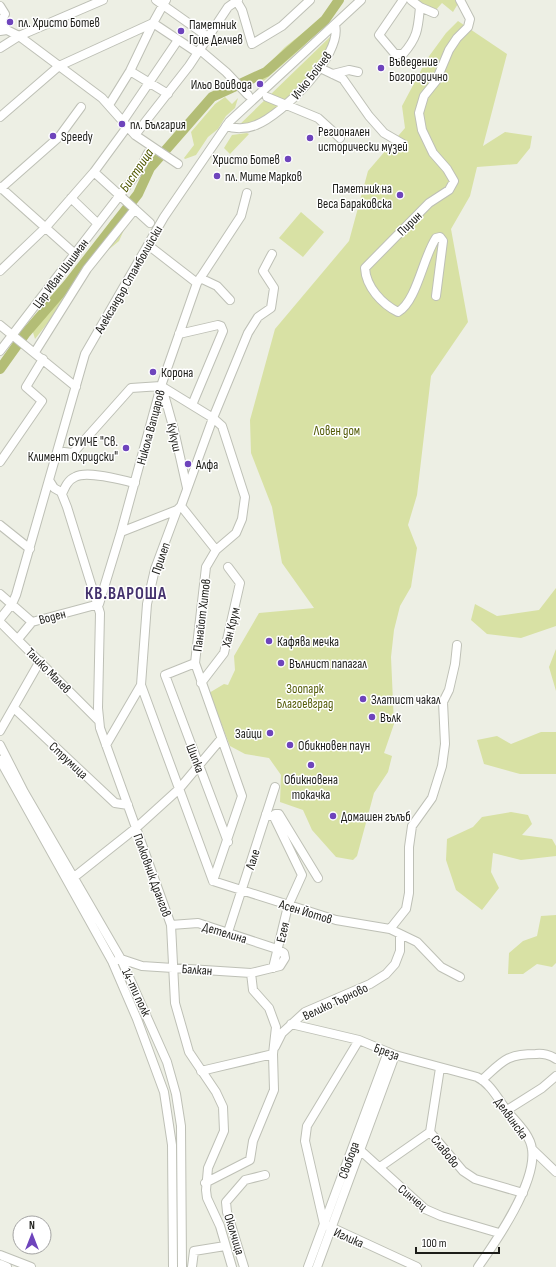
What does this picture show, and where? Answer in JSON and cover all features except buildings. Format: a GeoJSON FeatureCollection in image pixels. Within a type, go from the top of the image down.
{"type":"FeatureCollection","features":[{"type":"Feature","properties":{"kind":"street"},"geometry":{"type":"LineString","coordinates":[[0,48],[19,36],[103,0]]}},
{"type":"Feature","properties":{"kind":"street"},"geometry":{"type":"LineString","coordinates":[[156,0],[165,3],[208,37]]}},
{"type":"Feature","properties":{"kind":"street"},"geometry":{"type":"LineString","coordinates":[[135,135],[199,52],[228,7],[237,0],[242,10],[252,44],[282,26],[306,2]]}},
{"type":"Feature","properties":{"kind":"street","name":"Александър Стамболийски"},"geometry":{"type":"LineString","coordinates":[[0,620],[12,604],[30,549],[85,354],[148,245],[175,199],[226,126],[361,0]]}},
{"type":"Feature","properties":{"kind":"street"},"geometry":{"type":"LineString","coordinates":[[402,0],[379,32],[379,35],[395,54],[403,54],[417,35],[420,7]]}},
{"type":"Feature","properties":{"kind":"street"},"geometry":{"type":"LineString","coordinates":[[411,0],[420,7],[434,13]]}},
{"type":"Feature","properties":{"kind":"street","name":"Пирин"},"geometry":{"type":"LineString","coordinates":[[436,296],[443,241],[440,236],[436,238],[430,247],[416,286],[403,309],[398,312],[388,308],[374,292],[366,278],[366,268],[429,203],[449,190],[454,181],[447,169],[433,153],[422,130],[419,113],[424,96],[436,81],[449,50],[457,38],[468,27],[470,19],[460,0]]}},
{"type":"Feature","properties":{"kind":"street"},"geometry":{"type":"LineString","coordinates":[[109,105],[130,70],[153,23],[165,3]]}},
{"type":"Feature","properties":{"kind":"street"},"geometry":{"type":"LineString","coordinates":[[0,6],[5,14],[1,22],[3,31],[19,36],[102,98],[135,135],[151,150],[178,164]]}},
{"type":"Feature","properties":{"kind":"street"},"geometry":{"type":"LineString","coordinates":[[153,23],[199,52],[226,72],[246,93]]}},
{"type":"Feature","properties":{"kind":"street"},"geometry":{"type":"LineString","coordinates":[[0,117],[59,66],[153,23]]}},
{"type":"Feature","properties":{"kind":"street","name":"Ичко Бойчев"},"geometry":{"type":"LineString","coordinates":[[226,126],[233,129],[256,125],[286,106],[320,68],[335,43],[337,32],[335,25]]}},
{"type":"Feature","properties":{"kind":"street"},"geometry":{"type":"LineString","coordinates":[[1,268],[46,228],[94,172],[149,83],[178,40]]}},
{"type":"Feature","properties":{"kind":"street"},"geometry":{"type":"LineString","coordinates":[[320,68],[343,79],[369,116],[384,133],[403,144]]}},
{"type":"Feature","properties":{"kind":"street"},"geometry":{"type":"LineString","coordinates":[[130,70],[168,94]]}},
{"type":"Feature","properties":{"kind":"street"},"geometry":{"type":"LineString","coordinates":[[333,74],[350,70],[358,72]]}},
{"type":"Feature","properties":{"kind":"street"},"geometry":{"type":"LineString","coordinates":[[267,97],[318,118],[340,138]]}},
{"type":"Feature","properties":{"kind":"street"},"geometry":{"type":"LineString","coordinates":[[75,254],[30,212],[0,188],[59,137],[81,107]]}},
{"type":"Feature","properties":{"kind":"street","name":"Цар Иван Шишман"},"geometry":{"type":"LineString","coordinates":[[0,351],[140,169],[151,150]]}},
{"type":"Feature","properties":{"kind":"street"},"geometry":{"type":"LineString","coordinates":[[94,172],[150,223]]}},
{"type":"Feature","properties":{"kind":"street","name":"Никола Вапцаров"},"geometry":{"type":"LineString","coordinates":[[99,604],[135,483],[161,386],[198,280],[241,216],[247,193]]}},
{"type":"Feature","properties":{"kind":"street"},"geometry":{"type":"LineString","coordinates":[[71,198],[97,223]]}},
{"type":"Feature","properties":{"kind":"street"},"geometry":{"type":"LineString","coordinates":[[35,352],[88,269],[136,209]]}},
{"type":"Feature","properties":{"kind":"street"},"geometry":{"type":"LineString","coordinates":[[148,245],[198,280],[217,286],[230,300]]}},
{"type":"Feature","properties":{"kind":"street","name":"Прилеп"},"geometry":{"type":"LineString","coordinates":[[213,881],[141,685],[147,604],[155,569],[187,488],[212,418],[248,333],[258,317],[271,308],[274,288],[263,271],[272,254]]}},
{"type":"Feature","properties":{"kind":"street"},"geometry":{"type":"LineString","coordinates":[[179,334],[218,324],[221,326],[223,331],[192,405]]}},
{"type":"Feature","properties":{"kind":"street"},"geometry":{"type":"LineString","coordinates":[[0,325],[35,352],[76,387]]}},
{"type":"Feature","properties":{"kind":"street"},"geometry":{"type":"LineString","coordinates":[[0,462],[42,401],[26,387],[42,359]]}},
{"type":"Feature","properties":{"kind":"street"},"geometry":{"type":"LineString","coordinates":[[64,452],[73,453],[132,388],[161,386]]}},
{"type":"Feature","properties":{"kind":"street","name":"Панайот Хитов"},"geometry":{"type":"LineString","coordinates":[[161,386],[212,418],[222,426],[245,497],[242,518],[236,533],[216,550],[206,568],[195,663],[242,796],[228,842],[213,881]]}},
{"type":"Feature","properties":{"kind":"street","name":"Кукуш"},"geometry":{"type":"LineString","coordinates":[[161,386],[174,430],[187,488]]}},
{"type":"Feature","properties":{"kind":"street"},"geometry":{"type":"LineString","coordinates":[[62,494],[67,483],[76,476],[87,474],[135,483]]}},
{"type":"Feature","properties":{"kind":"street","name":"Полковник Дрангов"},"geometry":{"type":"LineString","coordinates":[[49,480],[54,488],[62,494],[99,604],[101,624],[98,720],[171,926],[173,936],[172,968],[177,1016],[189,1052],[220,1099],[225,1123],[221,1139],[208,1168],[205,1183],[207,1198],[220,1226],[232,1267]]}},
{"type":"Feature","properties":{"kind":"street"},"geometry":{"type":"LineString","coordinates":[[121,532],[179,508],[216,550]]}},
{"type":"Feature","properties":{"kind":"street"},"geometry":{"type":"LineString","coordinates":[[0,525],[30,549]]}},
{"type":"Feature","properties":{"kind":"street","name":"Хан Крум"},"geometry":{"type":"LineString","coordinates":[[201,683],[224,653],[233,618],[240,583],[228,568]]}},
{"type":"Feature","properties":{"kind":"street","name":"Воден"},"geometry":{"type":"LineString","coordinates":[[0,594],[32,622],[99,604]]}},
{"type":"Feature","properties":{"kind":"street","name":"Ташко Малев"},"geometry":{"type":"LineString","coordinates":[[0,620],[98,720]]}},
{"type":"Feature","properties":{"kind":"street"},"geometry":{"type":"LineString","coordinates":[[18,639],[32,622]]}},
{"type":"Feature","properties":{"kind":"street"},"geometry":{"type":"LineString","coordinates":[[390,929],[406,909],[410,893],[409,847],[412,826],[432,798],[442,766],[446,744],[443,702],[449,690],[457,646]]}},
{"type":"Feature","properties":{"kind":"street"},"geometry":{"type":"LineString","coordinates":[[0,731],[40,661]]}},
{"type":"Feature","properties":{"kind":"street","name":"Шипка"},"geometry":{"type":"LineString","coordinates":[[195,663],[165,675],[228,842]]}},
{"type":"Feature","properties":{"kind":"street"},"geometry":{"type":"LineString","coordinates":[[106,745],[141,685]]}},
{"type":"Feature","properties":{"kind":"street","name":"Струмица"},"geometry":{"type":"LineString","coordinates":[[14,708],[115,803],[128,806]]}},
{"type":"Feature","properties":{"kind":"street"},"geometry":{"type":"LineString","coordinates":[[73,878],[136,828],[179,789],[221,739]]}},
{"type":"Feature","properties":{"kind":"street","name":"14-ти полк"},"geometry":{"type":"LineString","coordinates":[[0,745],[73,878],[121,959],[168,1062],[178,1104],[181,1126],[182,1267]]}},
{"type":"Feature","properties":{"kind":"street","name":"14-ти полк"},"geometry":{"type":"LineString","coordinates":[[0,760],[112,962],[146,1043],[164,1092],[172,1145],[173,1267]]}},
{"type":"Feature","properties":{"kind":"street","name":"Лале"},"geometry":{"type":"LineString","coordinates":[[228,932],[270,816],[275,787]]}},
{"type":"Feature","properties":{"kind":"street"},"geometry":{"type":"LineString","coordinates":[[270,816],[279,814],[318,878]]}},
{"type":"Feature","properties":{"kind":"street","name":"Егея"},"geometry":{"type":"LineString","coordinates":[[270,816],[302,875],[288,906],[277,949]]}},
{"type":"Feature","properties":{"kind":"street","name":"Асен Йотов"},"geometry":{"type":"LineString","coordinates":[[213,881],[336,920],[390,929],[403,937],[417,942],[441,966],[460,977]]}},
{"type":"Feature","properties":{"kind":"street","name":"Детелина"},"geometry":{"type":"LineString","coordinates":[[171,926],[198,923],[277,949]]}},
{"type":"Feature","properties":{"kind":"street","name":"Велико Търново"},"geometry":{"type":"LineString","coordinates":[[205,1183],[250,1160],[253,1141],[274,1090],[273,1054],[282,1033],[305,1012],[370,984],[386,974],[395,964],[400,951],[400,934]]}},
{"type":"Feature","properties":{"kind":"street","name":"Балкан"},"geometry":{"type":"LineString","coordinates":[[121,959],[142,966],[251,973],[280,966],[285,958],[284,953],[277,949]]}},
{"type":"Feature","properties":{"kind":"street"},"geometry":{"type":"LineString","coordinates":[[112,962],[121,959]]}},
{"type":"Feature","properties":{"kind":"street"},"geometry":{"type":"LineString","coordinates":[[132,982],[135,970],[142,966]]}},
{"type":"Feature","properties":{"kind":"street"},"geometry":{"type":"LineString","coordinates":[[201,1071],[273,1054],[276,1027],[269,1008],[253,990],[251,973]]}},
{"type":"Feature","properties":{"kind":"street","name":"Бреза"},"geometry":{"type":"LineString","coordinates":[[291,1024],[359,1040],[391,1054],[482,1080]]}},
{"type":"Feature","properties":{"kind":"street","name":"Иглика"},"geometry":{"type":"LineString","coordinates":[[359,1040],[307,1126],[305,1141],[328,1227],[417,1267]]}},
{"type":"Feature","properties":{"kind":"street"},"geometry":{"type":"LineString","coordinates":[[482,1080],[501,1062],[516,1054],[538,1053],[556,1059]]}},
{"type":"Feature","properties":{"kind":"street","name":"Свобода"},"geometry":{"type":"LineString","coordinates":[[308,1267],[328,1227],[360,1150],[391,1054]]}},
{"type":"Feature","properties":{"kind":"street","name":"Свобода"},"geometry":{"type":"LineString","coordinates":[[317,1267],[328,1227],[391,1054]]}},
{"type":"Feature","properties":{"kind":"street","name":"Славово"},"geometry":{"type":"LineString","coordinates":[[440,1068],[430,1132],[463,1172],[475,1179],[523,1193]]}},
{"type":"Feature","properties":{"kind":"street"},"geometry":{"type":"LineString","coordinates":[[507,1110],[542,1088],[556,1076]]}},
{"type":"Feature","properties":{"kind":"street","name":"Делвинска"},"geometry":{"type":"LineString","coordinates":[[478,1267],[523,1193],[532,1169],[532,1149],[529,1138],[482,1080]]}},
{"type":"Feature","properties":{"kind":"street"},"geometry":{"type":"LineString","coordinates":[[380,1167],[430,1132]]}},
{"type":"Feature","properties":{"kind":"street"},"geometry":{"type":"LineString","coordinates":[[532,1149],[556,1172]]}},
{"type":"Feature","properties":{"kind":"street","name":"Синчец"},"geometry":{"type":"LineString","coordinates":[[360,1150],[425,1209],[441,1216],[499,1233]]}},
{"type":"Feature","properties":{"kind":"street","name":"Околчица"},"geometry":{"type":"LineString","coordinates":[[244,1267],[227,1212],[226,1202],[245,1180],[265,1175]]}},
{"type":"Feature","properties":{"kind":"street"},"geometry":{"type":"LineString","coordinates":[[192,1267],[194,1251],[225,1246]]}},
{"type":"Feature","properties":{"kind":"street"},"geometry":{"type":"LineString","coordinates":[[0,1255],[32,1267]]}},
{"type":"Feature","properties":{"kind":"street"},"geometry":{"type":"LineString","coordinates":[[0,1264],[7,1267]]}},
{"type":"Feature","properties":{"kind":"green space"},"geometry":{"type":"Polygon","coordinates":[[[415,0],[458,0],[459,2],[453,12],[442,3],[435,11],[415,0]]]}},
{"type":"Feature","properties":{"kind":"green space","name":"Ловен дом"},"geometry":{"type":"Polygon","coordinates":[[[458,21],[507,54],[483,146],[505,132],[532,136],[530,148],[517,164],[477,167],[470,196],[451,229],[468,322],[431,376],[417,495],[408,525],[417,548],[411,587],[400,606],[394,630],[391,657],[394,724],[384,753],[392,756],[388,772],[374,793],[357,856],[353,860],[336,857],[312,830],[303,810],[280,802],[281,775],[269,758],[245,754],[230,746],[209,693],[224,684],[228,685],[235,670],[234,656],[259,613],[314,608],[282,563],[272,507],[251,453],[250,420],[275,329],[349,241],[368,171],[405,128],[402,106],[427,59],[446,33],[458,21]]]}},
{"type":"Feature","properties":{"kind":"green space"},"geometry":{"type":"Polygon","coordinates":[[[313,25],[324,25],[303,47],[258,86],[254,79],[285,47],[313,25]]]}},
{"type":"Feature","properties":{"kind":"green space"},"geometry":{"type":"Polygon","coordinates":[[[332,35],[333,36],[320,66],[287,101],[259,120],[236,128],[332,35]]]}},
{"type":"Feature","properties":{"kind":"green space"},"geometry":{"type":"Polygon","coordinates":[[[225,97],[232,104],[238,98],[235,108],[226,116],[218,129],[208,137],[196,155],[185,159],[184,158],[194,145],[191,132],[215,104],[225,97]]]}},
{"type":"Feature","properties":{"kind":"green space"},"geometry":{"type":"Polygon","coordinates":[[[249,134],[230,154],[224,148],[232,135],[249,134]]]}},
{"type":"Feature","properties":{"kind":"green space"},"geometry":{"type":"Polygon","coordinates":[[[301,212],[324,232],[303,257],[279,238],[301,212]]]}},
{"type":"Feature","properties":{"kind":"green space"},"geometry":{"type":"Polygon","coordinates":[[[112,219],[128,221],[119,241],[101,256],[92,248],[112,219]]]}},
{"type":"Feature","properties":{"kind":"green space"},"geometry":{"type":"Polygon","coordinates":[[[78,278],[54,315],[35,339],[32,329],[46,307],[63,288],[78,278]]]}},
{"type":"Feature","properties":{"kind":"green space"},"geometry":{"type":"Polygon","coordinates":[[[556,588],[556,626],[521,638],[487,634],[471,620],[475,604],[497,616],[539,610],[556,588]]]}},
{"type":"Feature","properties":{"kind":"green space"},"geometry":{"type":"Polygon","coordinates":[[[556,649],[556,691],[549,667],[556,649]]]}},
{"type":"Feature","properties":{"kind":"green space"},"geometry":{"type":"Polygon","coordinates":[[[541,732],[556,732],[556,774],[520,774],[484,764],[477,740],[497,736],[511,744],[541,732]]]}},
{"type":"Feature","properties":{"kind":"green space"},"geometry":{"type":"Polygon","coordinates":[[[511,812],[528,815],[532,824],[522,835],[552,839],[556,846],[556,856],[521,860],[493,853],[491,872],[499,888],[482,910],[456,890],[446,860],[447,839],[473,827],[482,817],[511,812]]]}},
{"type":"Feature","properties":{"kind":"green space"},"geometry":{"type":"Polygon","coordinates":[[[556,915],[556,963],[552,967],[537,964],[523,974],[508,974],[509,953],[523,941],[537,936],[541,916],[556,915]]]}},
{"type":"Feature","properties":{"kind":"waterway","name":"Бистрица"},"geometry":{"type":"LineString","coordinates":[[0,369],[25,334],[68,284],[138,194],[150,168],[212,97],[266,72],[325,20],[339,0]]}},
{"type":"Feature","properties":{"kind":"place","name":"пл. Христо Ботев"},"geometry":{"type":"Point","coordinates":[10,22]}},
{"type":"Feature","properties":{"kind":"place","name":"Паметник Гоце Делчев"},"geometry":{"type":"Point","coordinates":[181,31]}},
{"type":"Feature","properties":{"kind":"place","name":"Въведение Богородично"},"geometry":{"type":"Point","coordinates":[381,68]}},
{"type":"Feature","properties":{"kind":"place","name":"Ильо Войвода"},"geometry":{"type":"Point","coordinates":[260,84]}},
{"type":"Feature","properties":{"kind":"place","name":"пл. България"},"geometry":{"type":"Point","coordinates":[122,124]}},
{"type":"Feature","properties":{"kind":"place","name":"Speedy"},"geometry":{"type":"Point","coordinates":[53,136]}},
{"type":"Feature","properties":{"kind":"place","name":"Регионален исторически музей"},"geometry":{"type":"Point","coordinates":[310,138]}},
{"type":"Feature","properties":{"kind":"place","name":"Христо Ботев"},"geometry":{"type":"Point","coordinates":[288,159]}},
{"type":"Feature","properties":{"kind":"place","name":"пл. Мите Марков"},"geometry":{"type":"Point","coordinates":[217,176]}},
{"type":"Feature","properties":{"kind":"place","name":"Паметник на Веса Бараковска"},"geometry":{"type":"Point","coordinates":[400,195]}},
{"type":"Feature","properties":{"kind":"place","name":"Корона"},"geometry":{"type":"Point","coordinates":[153,372]}},
{"type":"Feature","properties":{"kind":"place","name":"СУИЧЕ \"Св. Климент Охридски\""},"geometry":{"type":"Point","coordinates":[126,448]}},
{"type":"Feature","properties":{"kind":"place","name":"Алфа"},"geometry":{"type":"Point","coordinates":[188,464]}},
{"type":"Feature","properties":{"kind":"place","name":"Кафява мечка"},"geometry":{"type":"Point","coordinates":[269,641]}},
{"type":"Feature","properties":{"kind":"place","name":"Вълнист папагал"},"geometry":{"type":"Point","coordinates":[281,663]}},
{"type":"Feature","properties":{"kind":"place","name":"Златист чакал"},"geometry":{"type":"Point","coordinates":[363,699]}},
{"type":"Feature","properties":{"kind":"place","name":"Вълк"},"geometry":{"type":"Point","coordinates":[372,717]}},
{"type":"Feature","properties":{"kind":"place","name":"Зайци"},"geometry":{"type":"Point","coordinates":[270,733]}},
{"type":"Feature","properties":{"kind":"place","name":"Обикновен паун"},"geometry":{"type":"Point","coordinates":[290,745]}},
{"type":"Feature","properties":{"kind":"place","name":"Обикновена токачка"},"geometry":{"type":"Point","coordinates":[311,765]}},
{"type":"Feature","properties":{"kind":"place","name":"Домашен гълъб"},"geometry":{"type":"Point","coordinates":[333,816]}},
{"type":"Feature","properties":{"kind":"district","name":"КВ.ВАРОША"},"geometry":{"type":"Point","coordinates":[126,593]}},
{"type":"Feature","properties":{"kind":"park label","name":"Зоопарк Благоевград"},"geometry":{"type":"Point","coordinates":[305,696]}}]}
